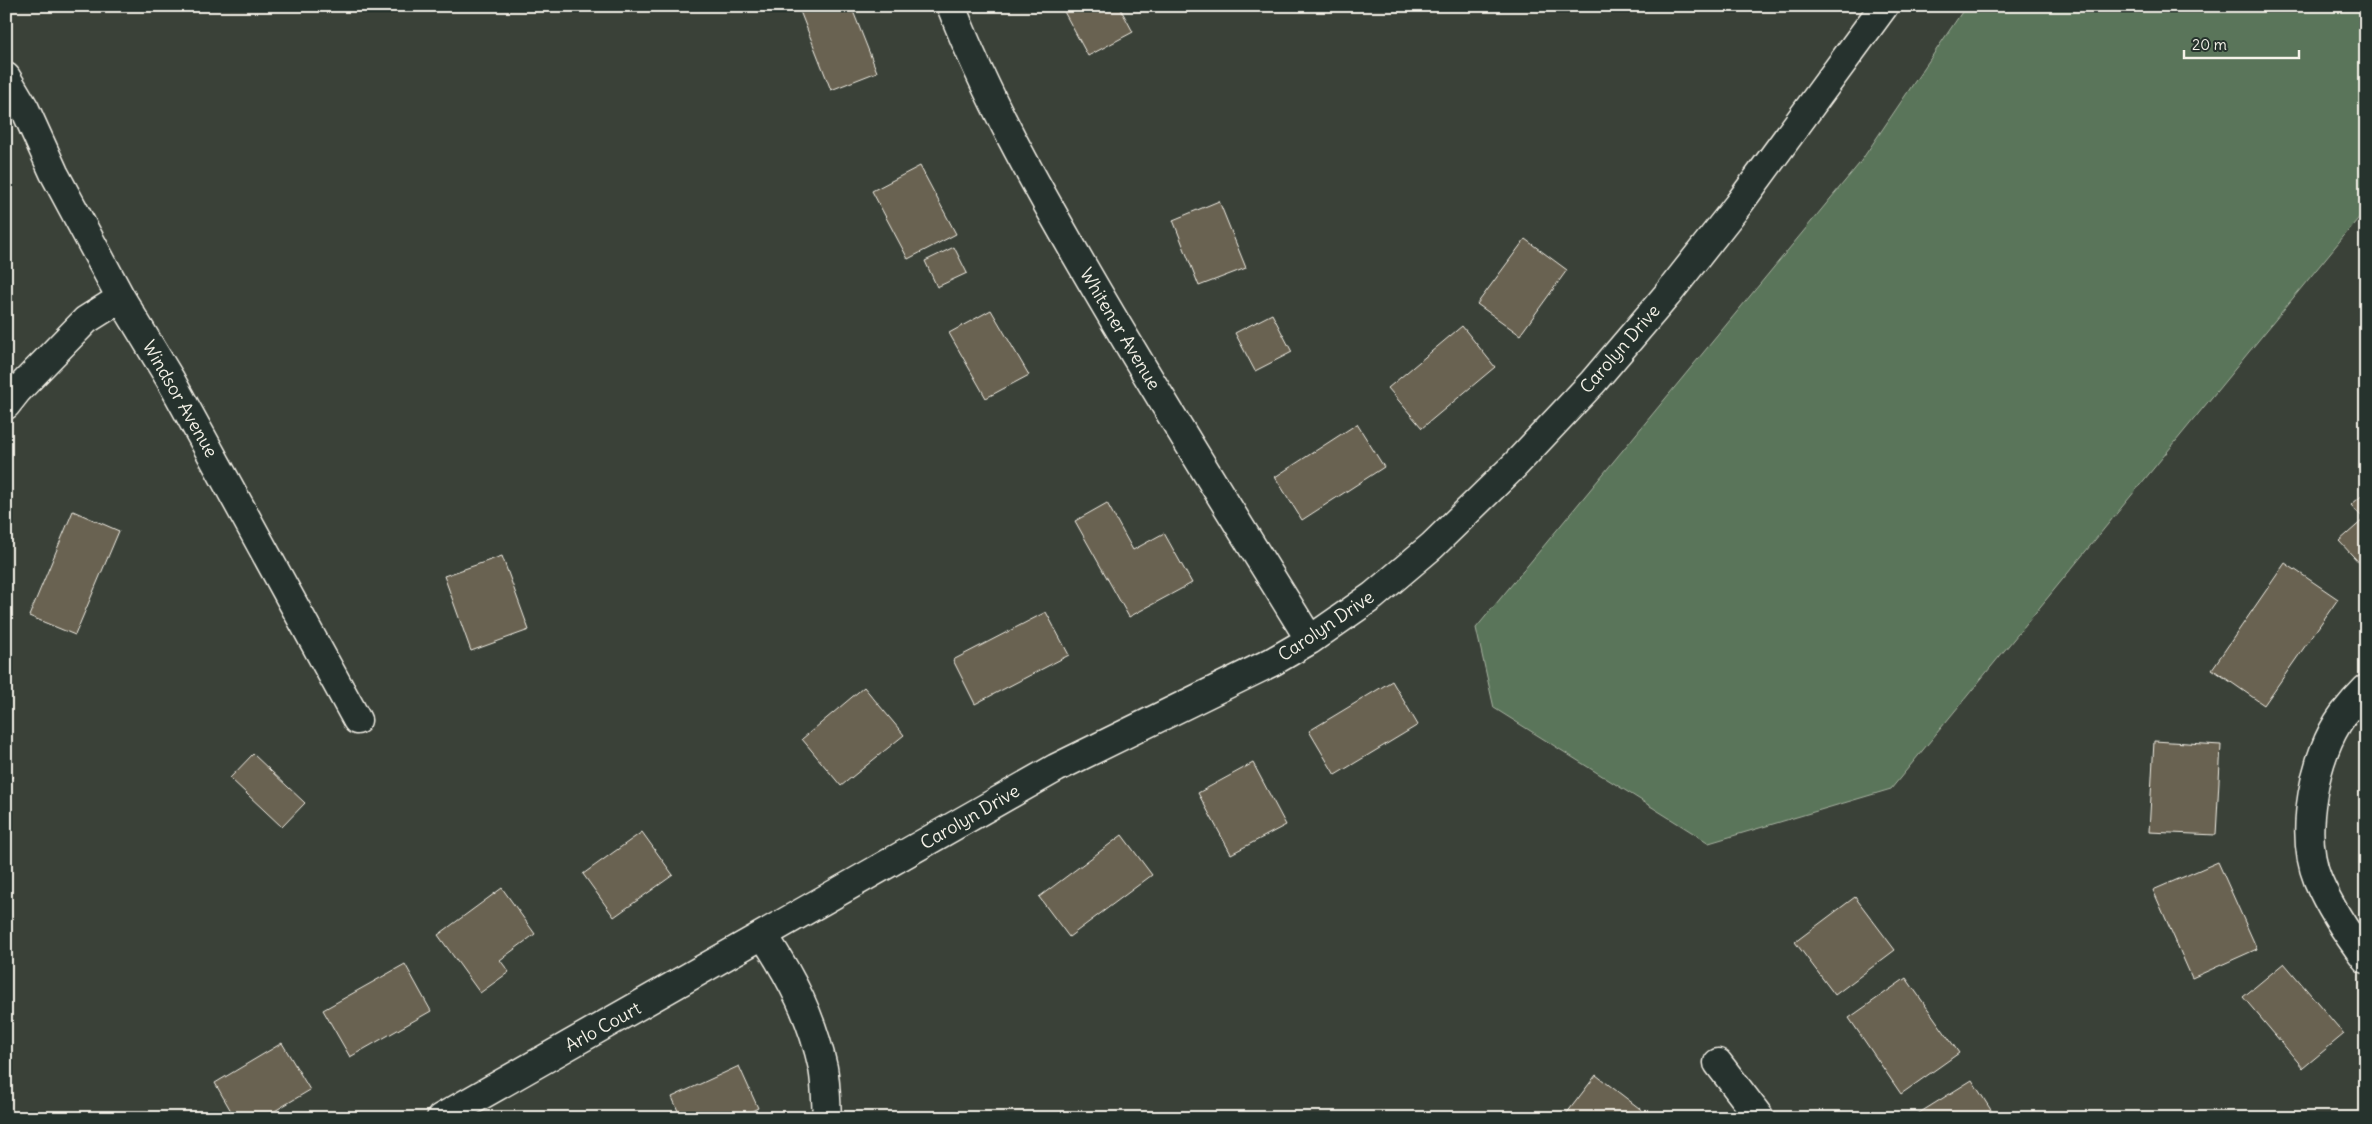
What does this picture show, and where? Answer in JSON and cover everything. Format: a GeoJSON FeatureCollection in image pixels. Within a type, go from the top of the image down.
{"type":"FeatureCollection","features":[{"type":"Feature","properties":{"kind":"street","name":"Whitener Avenue"},"geometry":{"type":"LineString","coordinates":[[952,6],[982,78],[1041,193],[1122,335],[1310,640]]}},
{"type":"Feature","properties":{"kind":"street","name":"Carolyn Drive"},"geometry":{"type":"LineString","coordinates":[[764,936],[1056,768],[1272,662],[1310,640],[1373,596],[1432,546],[1514,466],[1592,382],[1667,295],[1738,205],[1884,6]]}},
{"type":"Feature","properties":{"kind":"street","name":"Windsor Avenue"},"geometry":{"type":"LineString","coordinates":[[6,77],[25,109],[54,173],[120,298],[170,379],[358,720]]}},
{"type":"Feature","properties":{"kind":"street"},"geometry":{"type":"LineString","coordinates":[[6,405],[17,391],[86,320],[120,298]]}},
{"type":"Feature","properties":{"kind":"street"},"geometry":{"type":"LineString","coordinates":[[2366,689],[2342,716],[2323,753],[2311,794],[2310,837],[2317,878],[2329,902],[2366,958]]}},
{"type":"Feature","properties":{"kind":"street"},"geometry":{"type":"LineString","coordinates":[[764,936],[791,977],[810,1022],[823,1069],[827,1118]]}},
{"type":"Feature","properties":{"kind":"street","name":"Arlo Court"},"geometry":{"type":"LineString","coordinates":[[441,1118],[764,936]]}},
{"type":"Feature","properties":{"kind":"street"},"geometry":{"type":"LineString","coordinates":[[1718,1063],[1760,1118]]}},
{"type":"Feature","properties":{"kind":"green space"},"geometry":{"type":"Polygon","coordinates":[[[1966,6],[2366,6],[2366,209],[1891,789],[1709,843],[1494,708],[1476,628],[1859,164],[1966,6]]]}},
{"type":"Feature","properties":{"kind":"building"},"geometry":{"type":"Polygon","coordinates":[[[798,6],[851,6],[877,72],[831,90],[798,6]]]}},
{"type":"Feature","properties":{"kind":"building"},"geometry":{"type":"Polygon","coordinates":[[[1061,6],[1119,6],[1133,32],[1088,56],[1061,6]]]}},
{"type":"Feature","properties":{"kind":"building"},"geometry":{"type":"Polygon","coordinates":[[[920,166],[956,234],[908,259],[872,191],[920,166]]]}},
{"type":"Feature","properties":{"kind":"building"},"geometry":{"type":"Polygon","coordinates":[[[1219,201],[1246,268],[1199,286],[1173,220],[1219,201]]]}},
{"type":"Feature","properties":{"kind":"building"},"geometry":{"type":"Polygon","coordinates":[[[1525,239],[1567,270],[1520,335],[1477,304],[1525,239]]]}},
{"type":"Feature","properties":{"kind":"building"},"geometry":{"type":"Polygon","coordinates":[[[954,247],[967,273],[937,287],[925,261],[954,247]]]}},
{"type":"Feature","properties":{"kind":"building"},"geometry":{"type":"Polygon","coordinates":[[[991,310],[1029,375],[986,398],[949,333],[991,310]]]}},
{"type":"Feature","properties":{"kind":"building"},"geometry":{"type":"Polygon","coordinates":[[[1272,314],[1292,352],[1255,371],[1235,333],[1272,314]]]}},
{"type":"Feature","properties":{"kind":"building"},"geometry":{"type":"Polygon","coordinates":[[[1462,326],[1495,367],[1422,428],[1388,388],[1462,326]]]}},
{"type":"Feature","properties":{"kind":"building"},"geometry":{"type":"Polygon","coordinates":[[[1357,424],[1384,467],[1302,520],[1275,477],[1357,424]]]}},
{"type":"Feature","properties":{"kind":"building"},"geometry":{"type":"Polygon","coordinates":[[[2366,492],[2366,570],[2339,541],[2364,519],[2351,505],[2366,492]]]}},
{"type":"Feature","properties":{"kind":"building"},"geometry":{"type":"Polygon","coordinates":[[[1107,503],[1133,550],[1164,533],[1192,583],[1129,617],[1075,521],[1107,503]]]}},
{"type":"Feature","properties":{"kind":"building"},"geometry":{"type":"Polygon","coordinates":[[[73,511],[119,531],[75,635],[29,616],[73,511]]]}},
{"type":"Feature","properties":{"kind":"building"},"geometry":{"type":"Polygon","coordinates":[[[502,556],[529,630],[471,651],[444,576],[502,556]]]}},
{"type":"Feature","properties":{"kind":"building"},"geometry":{"type":"Polygon","coordinates":[[[2285,563],[2338,599],[2264,705],[2212,669],[2285,563]]]}},
{"type":"Feature","properties":{"kind":"building"},"geometry":{"type":"Polygon","coordinates":[[[1046,612],[1069,655],[975,704],[953,660],[1046,612]]]}},
{"type":"Feature","properties":{"kind":"building"},"geometry":{"type":"Polygon","coordinates":[[[1392,681],[1418,725],[1335,775],[1309,731],[1392,681]]]}},
{"type":"Feature","properties":{"kind":"building"},"geometry":{"type":"Polygon","coordinates":[[[864,687],[904,735],[841,786],[802,739],[864,687]]]}},
{"type":"Feature","properties":{"kind":"building"},"geometry":{"type":"Polygon","coordinates":[[[2154,741],[2221,745],[2216,835],[2149,832],[2154,741]]]}},
{"type":"Feature","properties":{"kind":"building"},"geometry":{"type":"Polygon","coordinates":[[[253,754],[305,803],[282,827],[230,778],[253,754]]]}},
{"type":"Feature","properties":{"kind":"building"},"geometry":{"type":"Polygon","coordinates":[[[1253,763],[1286,825],[1231,854],[1198,793],[1253,763]]]}},
{"type":"Feature","properties":{"kind":"building"},"geometry":{"type":"Polygon","coordinates":[[[6,770],[13,776],[6,785],[6,770]]]}},
{"type":"Feature","properties":{"kind":"building"},"geometry":{"type":"Polygon","coordinates":[[[642,832],[673,875],[614,917],[583,874],[642,832]]]}},
{"type":"Feature","properties":{"kind":"building"},"geometry":{"type":"Polygon","coordinates":[[[1122,835],[1152,875],[1069,937],[1039,897],[1122,835]]]}},
{"type":"Feature","properties":{"kind":"building"},"geometry":{"type":"Polygon","coordinates":[[[2218,862],[2257,949],[2192,978],[2153,890],[2218,862]]]}},
{"type":"Feature","properties":{"kind":"building"},"geometry":{"type":"Polygon","coordinates":[[[502,888],[535,934],[500,960],[509,972],[480,993],[438,935],[502,888]]]}},
{"type":"Feature","properties":{"kind":"building"},"geometry":{"type":"Polygon","coordinates":[[[1855,897],[1895,950],[1835,995],[1795,942],[1855,897]]]}},
{"type":"Feature","properties":{"kind":"building"},"geometry":{"type":"Polygon","coordinates":[[[2284,963],[2344,1034],[2303,1068],[2243,997],[2284,963]]]}},
{"type":"Feature","properties":{"kind":"building"},"geometry":{"type":"Polygon","coordinates":[[[405,964],[431,1011],[350,1057],[323,1010],[405,964]]]}},
{"type":"Feature","properties":{"kind":"building"},"geometry":{"type":"Polygon","coordinates":[[[1906,978],[1959,1053],[1901,1094],[1849,1018],[1906,978]]]}},
{"type":"Feature","properties":{"kind":"building"},"geometry":{"type":"Polygon","coordinates":[[[282,1043],[310,1090],[263,1118],[235,1118],[215,1083],[282,1043]]]}},
{"type":"Feature","properties":{"kind":"building"},"geometry":{"type":"Polygon","coordinates":[[[739,1066],[758,1108],[738,1118],[681,1118],[672,1097],[739,1066]]]}},
{"type":"Feature","properties":{"kind":"building"},"geometry":{"type":"Polygon","coordinates":[[[1596,1075],[1652,1118],[1563,1118],[1596,1075]]]}},
{"type":"Feature","properties":{"kind":"building"},"geometry":{"type":"Polygon","coordinates":[[[1972,1080],[1996,1118],[1911,1118],[1972,1080]]]}}]}
